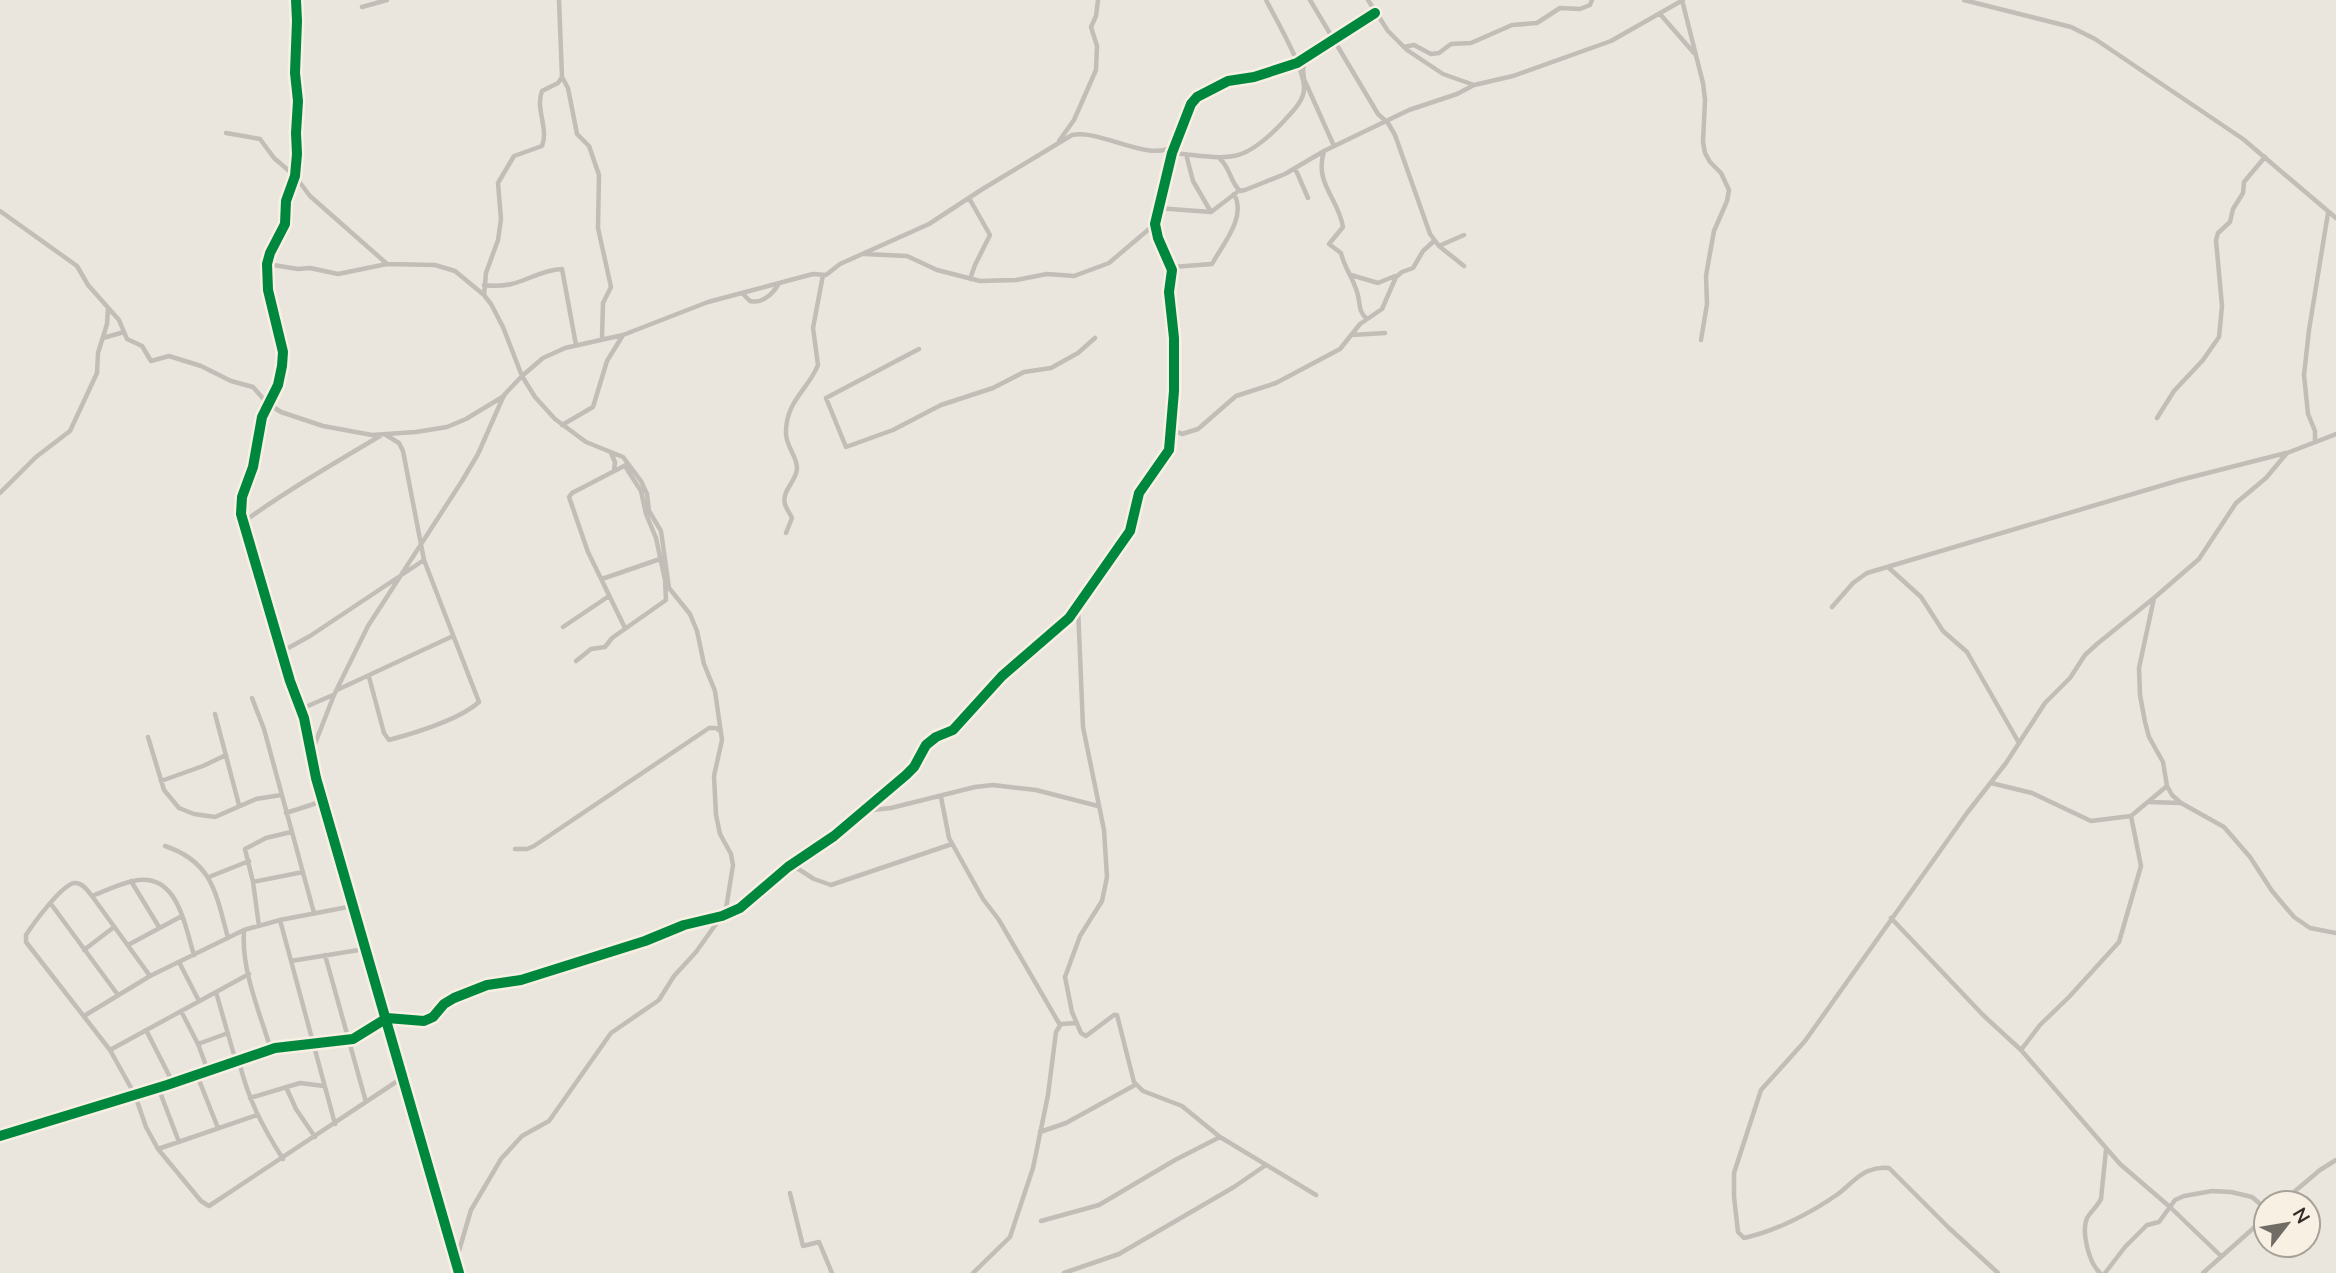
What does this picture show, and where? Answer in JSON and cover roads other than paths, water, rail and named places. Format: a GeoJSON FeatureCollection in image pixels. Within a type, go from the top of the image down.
{"type":"FeatureCollection","features":[{"type":"Feature","properties":{"kind":"street"},"geometry":{"type":"LineString","coordinates":[[296,0],[298,21],[295,73],[298,101],[295,176],[286,201],[285,224],[267,264],[268,290],[283,352],[280,379],[267,403],[258,432],[250,476],[242,497],[242,523],[301,709],[352,906],[387,1018],[459,1273]]}},
{"type":"Feature","properties":{"kind":"street"},"geometry":{"type":"LineString","coordinates":[[362,7],[387,0]]}},
{"type":"Feature","properties":{"kind":"street"},"geometry":{"type":"LineString","coordinates":[[559,0],[562,77],[568,88],[577,134],[589,146],[599,175],[598,228],[611,287],[603,303],[602,338]]}},
{"type":"Feature","properties":{"kind":"street"},"geometry":{"type":"LineString","coordinates":[[1059,142],[1074,120],[1096,70],[1097,46],[1091,27],[1096,16],[1097,0]]}},
{"type":"Feature","properties":{"kind":"street"},"geometry":{"type":"LineString","coordinates":[[1172,153],[1220,159],[1239,156],[1257,146],[1294,108],[1304,90],[1297,63],[1266,0]]}},
{"type":"Feature","properties":{"kind":"street"},"geometry":{"type":"LineString","coordinates":[[1310,0],[1381,119],[1386,121],[1395,135],[1434,241],[1464,266]]}},
{"type":"Feature","properties":{"kind":"street"},"geometry":{"type":"LineString","coordinates":[[1368,0],[1393,37],[1404,47],[1443,74],[1475,85]]}},
{"type":"Feature","properties":{"kind":"street"},"geometry":{"type":"LineString","coordinates":[[1404,47],[1414,45],[1428,53],[1438,53],[1451,44],[1471,43],[1512,25],[1537,23],[1560,8],[1585,8],[1592,0]]}},
{"type":"Feature","properties":{"kind":"street"},"geometry":{"type":"LineString","coordinates":[[1157,208],[1211,212],[1234,194],[1271,180],[1386,121],[1475,85],[1513,76],[1611,41],[1682,0],[1702,75],[1705,153],[1721,173],[1729,190],[1714,230],[1706,276],[1707,304],[1701,340]]}},
{"type":"Feature","properties":{"kind":"street"},"geometry":{"type":"LineString","coordinates":[[1964,0],[2071,27],[2095,39],[2243,139],[2336,218]]}},
{"type":"Feature","properties":{"kind":"street"},"geometry":{"type":"LineString","coordinates":[[0,1136],[271,1050],[349,1040],[387,1018],[424,1021],[433,1017],[444,1004],[467,992],[502,982],[521,981],[645,941],[684,925],[723,916],[748,903],[792,865],[834,836],[914,767],[926,745],[936,737],[953,730],[1002,676],[1063,625],[1130,531],[1139,493],[1169,450],[1174,391],[1174,338],[1169,292],[1172,267],[1158,238],[1155,223],[1172,153],[1187,110],[1197,97],[1231,79],[1254,77],[1307,58],[1376,13]]}},
{"type":"Feature","properties":{"kind":"street"},"geometry":{"type":"LineString","coordinates":[[1660,14],[1695,55]]}},
{"type":"Feature","properties":{"kind":"street"},"geometry":{"type":"LineString","coordinates":[[1307,58],[1303,69],[1304,79],[1334,146]]}},
{"type":"Feature","properties":{"kind":"street"},"geometry":{"type":"LineString","coordinates":[[484,295],[484,285],[499,229],[499,179],[514,156],[542,146],[545,135],[540,97],[542,91],[558,83],[562,77]]}},
{"type":"Feature","properties":{"kind":"street"},"geometry":{"type":"LineString","coordinates":[[226,133],[260,139],[310,196],[387,264]]}},
{"type":"Feature","properties":{"kind":"street"},"geometry":{"type":"LineString","coordinates":[[0,211],[77,266],[88,285],[119,320],[128,341],[142,346],[152,362],[169,356],[201,366],[231,381],[253,387],[267,403],[281,412],[323,426],[383,435],[456,424],[504,395],[543,358],[576,345],[623,335],[708,302],[813,274],[823,275],[837,265],[929,224],[1072,135],[1088,134],[1142,148],[1165,150],[1175,146]]}},
{"type":"Feature","properties":{"kind":"street"},"geometry":{"type":"LineString","coordinates":[[1324,151],[1321,164],[1323,183],[1343,223],[1342,229],[1329,244],[1341,253],[1357,291],[1359,311],[1367,319]]}},
{"type":"Feature","properties":{"kind":"street"},"geometry":{"type":"LineString","coordinates":[[1186,154],[1193,181],[1211,212]]}},
{"type":"Feature","properties":{"kind":"street"},"geometry":{"type":"LineString","coordinates":[[2157,418],[2174,391],[2203,360],[2219,337],[2222,306],[2216,240],[2218,233],[2230,222],[2243,193],[2246,178],[2266,157]]}},
{"type":"Feature","properties":{"kind":"street"},"geometry":{"type":"LineString","coordinates":[[1220,159],[1240,191]]}},
{"type":"Feature","properties":{"kind":"street"},"geometry":{"type":"LineString","coordinates":[[1295,168],[1308,198]]}},
{"type":"Feature","properties":{"kind":"street"},"geometry":{"type":"LineString","coordinates":[[1172,267],[1212,264],[1236,218],[1238,204],[1234,194]]}},
{"type":"Feature","properties":{"kind":"street"},"geometry":{"type":"LineString","coordinates":[[969,198],[990,235],[970,279]]}},
{"type":"Feature","properties":{"kind":"street"},"geometry":{"type":"LineString","coordinates":[[2315,441],[2315,431],[2308,414],[2304,375],[2328,213]]}},
{"type":"Feature","properties":{"kind":"street"},"geometry":{"type":"LineString","coordinates":[[862,254],[907,256],[937,270],[970,279],[1009,281],[1047,274],[1074,276],[1110,263],[1155,223]]}},
{"type":"Feature","properties":{"kind":"street"},"geometry":{"type":"LineString","coordinates":[[1438,246],[1464,235]]}},
{"type":"Feature","properties":{"kind":"street"},"geometry":{"type":"LineString","coordinates":[[1350,275],[1380,283],[1413,268],[1423,251],[1434,241]]}},
{"type":"Feature","properties":{"kind":"street"},"geometry":{"type":"LineString","coordinates":[[267,264],[298,269],[310,268],[338,275],[387,264],[442,266],[455,271],[484,295],[503,327],[522,376],[536,397],[562,425],[586,442],[619,455],[645,488],[649,511],[661,531],[671,592],[686,608],[697,631],[704,664],[715,691],[722,747],[714,776],[716,816],[720,834],[731,854],[733,865],[723,916],[701,947],[671,979],[659,1000],[611,1033],[549,1121],[522,1136],[501,1159],[471,1210],[456,1261]]}},
{"type":"Feature","properties":{"kind":"street"},"geometry":{"type":"LineString","coordinates":[[484,285],[510,286],[542,273],[562,269],[576,345]]}},
{"type":"Feature","properties":{"kind":"street"},"geometry":{"type":"LineString","coordinates":[[1171,429],[1182,434],[1198,429],[1236,396],[1269,386],[1340,349],[1367,319],[1382,309],[1399,274]]}},
{"type":"Feature","properties":{"kind":"street"},"geometry":{"type":"LineString","coordinates":[[786,533],[792,518],[785,503],[785,495],[797,468],[786,437],[786,425],[790,406],[818,365],[813,336],[823,275]]}},
{"type":"Feature","properties":{"kind":"street"},"geometry":{"type":"LineString","coordinates":[[743,293],[750,300],[758,302],[779,284]]}},
{"type":"Feature","properties":{"kind":"street"},"geometry":{"type":"LineString","coordinates":[[0,493],[36,457],[70,431],[97,373],[98,353],[107,324],[108,307]]}},
{"type":"Feature","properties":{"kind":"street"},"geometry":{"type":"LineString","coordinates":[[103,338],[124,332]]}},
{"type":"Feature","properties":{"kind":"street"},"geometry":{"type":"LineString","coordinates":[[1352,335],[1385,333]]}},
{"type":"Feature","properties":{"kind":"street"},"geometry":{"type":"LineString","coordinates":[[562,425],[595,405],[605,368],[623,335]]}},
{"type":"Feature","properties":{"kind":"street"},"geometry":{"type":"LineString","coordinates":[[919,349],[826,398],[845,447],[892,430],[941,405],[993,387],[1024,372],[1051,368],[1078,353],[1095,338]]}},
{"type":"Feature","properties":{"kind":"street"},"geometry":{"type":"LineString","coordinates":[[311,754],[335,692],[368,626],[397,579],[422,546],[478,454],[504,395]]}},
{"type":"Feature","properties":{"kind":"street"},"geometry":{"type":"LineString","coordinates":[[1832,607],[1860,577],[1930,553],[2180,480],[2287,453],[2336,434]]}},
{"type":"Feature","properties":{"kind":"street"},"geometry":{"type":"LineString","coordinates":[[242,523],[295,486],[315,477],[383,435]]}},
{"type":"Feature","properties":{"kind":"street"},"geometry":{"type":"LineString","coordinates":[[369,677],[384,733],[389,740],[462,713],[479,702],[424,560],[404,451],[399,443],[383,435]]}},
{"type":"Feature","properties":{"kind":"street"},"geometry":{"type":"LineString","coordinates":[[611,453],[615,462],[614,471]]}},
{"type":"Feature","properties":{"kind":"street"},"geometry":{"type":"LineString","coordinates":[[1998,1273],[1949,1228],[1895,1172],[1884,1167],[1860,1175],[1838,1194],[1786,1223],[1744,1238],[1738,1232],[1734,1173],[1761,1090],[1805,1041],[1891,918],[1991,783],[2045,703],[2070,678],[2085,655],[2193,566],[2236,503],[2266,478],[2287,453]]}},
{"type":"Feature","properties":{"kind":"street"},"geometry":{"type":"LineString","coordinates":[[625,628],[588,552],[569,497],[627,465]]}},
{"type":"Feature","properties":{"kind":"street"},"geometry":{"type":"LineString","coordinates":[[576,661],[591,649],[605,647],[625,628],[666,600],[656,538],[646,514],[643,496],[627,465]]}},
{"type":"Feature","properties":{"kind":"street"},"geometry":{"type":"LineString","coordinates":[[601,579],[660,559]]}},
{"type":"Feature","properties":{"kind":"street"},"geometry":{"type":"LineString","coordinates":[[281,652],[310,636],[424,560]]}},
{"type":"Feature","properties":{"kind":"street"},"geometry":{"type":"LineString","coordinates":[[1889,568],[1921,597],[1943,631],[1967,652],[2019,743]]}},
{"type":"Feature","properties":{"kind":"street"},"geometry":{"type":"LineString","coordinates":[[563,627],[609,596]]}},
{"type":"Feature","properties":{"kind":"street"},"geometry":{"type":"LineString","coordinates":[[2154,598],[2140,656],[2140,695],[2149,737],[2163,762],[2167,786],[2181,803]]}},
{"type":"Feature","properties":{"kind":"street"},"geometry":{"type":"LineString","coordinates":[[1078,606],[1083,727],[1104,830],[1105,889],[1094,916],[1080,936],[1065,977],[1066,991],[1077,1023],[1086,1037],[1117,1015],[1135,1085],[1187,1109],[1220,1137],[1316,1195]]}},
{"type":"Feature","properties":{"kind":"street"},"geometry":{"type":"LineString","coordinates":[[301,709],[453,636]]}},
{"type":"Feature","properties":{"kind":"street"},"geometry":{"type":"LineString","coordinates":[[252,698],[264,729],[314,913]]}},
{"type":"Feature","properties":{"kind":"street"},"geometry":{"type":"LineString","coordinates":[[215,714],[239,805]]}},
{"type":"Feature","properties":{"kind":"street"},"geometry":{"type":"LineString","coordinates":[[515,849],[534,846],[706,730],[713,728],[721,732]]}},
{"type":"Feature","properties":{"kind":"street"},"geometry":{"type":"LineString","coordinates":[[148,737],[161,781],[170,800],[179,808],[194,814],[215,817],[239,805],[281,794]]}},
{"type":"Feature","properties":{"kind":"street"},"geometry":{"type":"LineString","coordinates":[[161,781],[226,755]]}},
{"type":"Feature","properties":{"kind":"street"},"geometry":{"type":"LineString","coordinates":[[1991,783],[2032,793],[2091,821],[2131,816],[2167,786]]}},
{"type":"Feature","properties":{"kind":"street"},"geometry":{"type":"LineString","coordinates":[[862,811],[879,810],[993,785],[1036,790],[1098,806]]}},
{"type":"Feature","properties":{"kind":"street"},"geometry":{"type":"LineString","coordinates":[[941,797],[947,834],[952,844],[1060,1025]]}},
{"type":"Feature","properties":{"kind":"street"},"geometry":{"type":"LineString","coordinates":[[286,813],[323,801]]}},
{"type":"Feature","properties":{"kind":"street"},"geometry":{"type":"LineString","coordinates":[[2148,802],[2181,803],[2224,827],[2250,856],[2272,891],[2294,917],[2309,928],[2336,933]]}},
{"type":"Feature","properties":{"kind":"street"},"geometry":{"type":"LineString","coordinates":[[2021,1050],[2040,1025],[2119,942],[2141,866],[2131,816]]}},
{"type":"Feature","properties":{"kind":"street"},"geometry":{"type":"LineString","coordinates":[[259,926],[245,849],[267,838],[291,832]]}},
{"type":"Feature","properties":{"kind":"street"},"geometry":{"type":"LineString","coordinates":[[792,865],[814,879],[831,885],[952,844]]}},
{"type":"Feature","properties":{"kind":"street"},"geometry":{"type":"LineString","coordinates":[[165,846],[189,856],[209,877],[228,938]]}},
{"type":"Feature","properties":{"kind":"street"},"geometry":{"type":"LineString","coordinates":[[209,877],[249,861]]}},
{"type":"Feature","properties":{"kind":"street"},"geometry":{"type":"LineString","coordinates":[[253,882],[303,872]]}},
{"type":"Feature","properties":{"kind":"street"},"geometry":{"type":"LineString","coordinates":[[92,896],[131,881],[145,879],[158,882],[176,898],[194,955]]}},
{"type":"Feature","properties":{"kind":"street"},"geometry":{"type":"LineString","coordinates":[[131,881],[159,928]]}},
{"type":"Feature","properties":{"kind":"street"},"geometry":{"type":"LineString","coordinates":[[150,976],[82,885],[72,883],[28,931],[26,942],[110,1050],[135,1094],[146,1127],[158,1149],[201,1201],[209,1206],[402,1078]]}},
{"type":"Feature","properties":{"kind":"street"},"geometry":{"type":"LineString","coordinates":[[51,904],[118,995]]}},
{"type":"Feature","properties":{"kind":"street"},"geometry":{"type":"LineString","coordinates":[[83,1016],[150,976],[244,930],[352,906]]}},
{"type":"Feature","properties":{"kind":"street"},"geometry":{"type":"LineString","coordinates":[[128,945],[182,916]]}},
{"type":"Feature","properties":{"kind":"street"},"geometry":{"type":"LineString","coordinates":[[1891,918],[1983,1015],[2021,1050],[2106,1150],[2221,1255]]}},
{"type":"Feature","properties":{"kind":"street"},"geometry":{"type":"LineString","coordinates":[[280,920],[335,1124]]}},
{"type":"Feature","properties":{"kind":"street"},"geometry":{"type":"LineString","coordinates":[[85,950],[114,927]]}},
{"type":"Feature","properties":{"kind":"street"},"geometry":{"type":"LineString","coordinates":[[244,930],[243,941],[249,974],[271,1050]]}},
{"type":"Feature","properties":{"kind":"street"},"geometry":{"type":"LineString","coordinates":[[291,961],[365,949]]}},
{"type":"Feature","properties":{"kind":"street"},"geometry":{"type":"LineString","coordinates":[[324,956],[366,1102]]}},
{"type":"Feature","properties":{"kind":"street"},"geometry":{"type":"LineString","coordinates":[[179,962],[199,1001]]}},
{"type":"Feature","properties":{"kind":"street"},"geometry":{"type":"LineString","coordinates":[[110,1050],[249,974]]}},
{"type":"Feature","properties":{"kind":"street"},"geometry":{"type":"LineString","coordinates":[[216,992],[250,1098],[283,1159]]}},
{"type":"Feature","properties":{"kind":"street"},"geometry":{"type":"LineString","coordinates":[[181,1011],[208,1071]]}},
{"type":"Feature","properties":{"kind":"street"},"geometry":{"type":"LineString","coordinates":[[1060,1025],[1077,1023]]}},
{"type":"Feature","properties":{"kind":"street"},"geometry":{"type":"LineString","coordinates":[[972,1273],[1010,1237],[1033,1168],[1048,1095],[1056,1032],[1060,1025]]}},
{"type":"Feature","properties":{"kind":"street"},"geometry":{"type":"LineString","coordinates":[[146,1030],[173,1083]]}},
{"type":"Feature","properties":{"kind":"street"},"geometry":{"type":"LineString","coordinates":[[198,1044],[228,1033]]}},
{"type":"Feature","properties":{"kind":"street"},"geometry":{"type":"LineString","coordinates":[[197,1075],[218,1128]]}},
{"type":"Feature","properties":{"kind":"street"},"geometry":{"type":"LineString","coordinates":[[250,1098],[300,1083],[324,1086]]}},
{"type":"Feature","properties":{"kind":"street"},"geometry":{"type":"LineString","coordinates":[[1040,1132],[1066,1124],[1135,1085]]}},
{"type":"Feature","properties":{"kind":"street"},"geometry":{"type":"LineString","coordinates":[[158,1087],[179,1142]]}},
{"type":"Feature","properties":{"kind":"street"},"geometry":{"type":"LineString","coordinates":[[286,1087],[296,1109],[315,1137]]}},
{"type":"Feature","properties":{"kind":"street"},"geometry":{"type":"LineString","coordinates":[[158,1149],[257,1115]]}},
{"type":"Feature","properties":{"kind":"street"},"geometry":{"type":"LineString","coordinates":[[1041,1221],[1099,1206],[1175,1160],[1220,1137]]}},
{"type":"Feature","properties":{"kind":"street"},"geometry":{"type":"LineString","coordinates":[[2100,1273],[2091,1261],[2085,1227],[2089,1215],[2098,1207],[2101,1199],[2106,1150]]}},
{"type":"Feature","properties":{"kind":"street"},"geometry":{"type":"LineString","coordinates":[[2297,1189],[2336,1160]]}},
{"type":"Feature","properties":{"kind":"street"},"geometry":{"type":"LineString","coordinates":[[1064,1273],[1119,1254],[1234,1187],[1266,1165]]}},
{"type":"Feature","properties":{"kind":"street"},"geometry":{"type":"LineString","coordinates":[[2105,1273],[2147,1225],[2159,1222],[2175,1200],[2212,1191],[2252,1197]]}},
{"type":"Feature","properties":{"kind":"street"},"geometry":{"type":"LineString","coordinates":[[790,1193],[803,1246],[819,1242],[832,1273]]}},
{"type":"Feature","properties":{"kind":"street"},"geometry":{"type":"LineString","coordinates":[[2203,1273],[2252,1229]]}}]}
